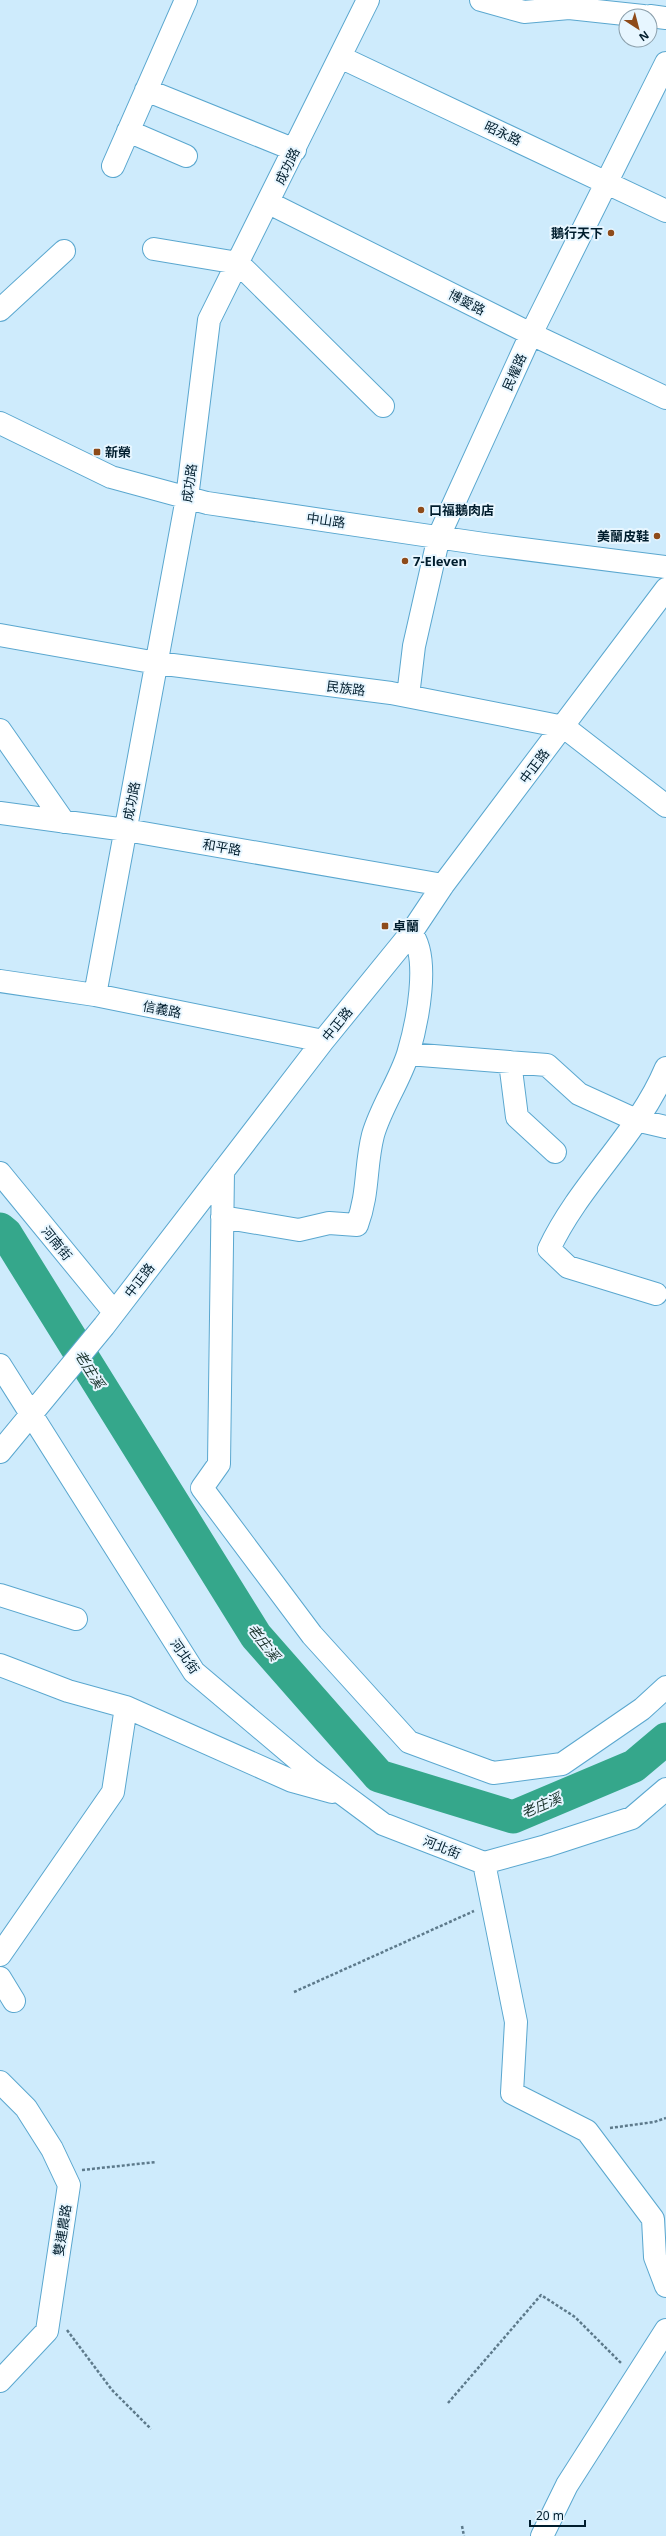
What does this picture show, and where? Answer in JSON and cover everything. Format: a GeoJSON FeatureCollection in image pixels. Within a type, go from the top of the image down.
{"type":"FeatureCollection","features":[{"type":"Feature","properties":{"kind":"street"},"geometry":{"type":"LineString","coordinates":[[113,166],[186,0]]}},
{"type":"Feature","properties":{"kind":"street","name":"成功路"},"geometry":{"type":"LineString","coordinates":[[95,995],[187,498],[209,320],[269,203],[368,0]]}},
{"type":"Feature","properties":{"kind":"street"},"geometry":{"type":"LineString","coordinates":[[481,0],[524,12],[568,8],[618,13]]}},
{"type":"Feature","properties":{"kind":"street","name":"昭永路"},"geometry":{"type":"LineString","coordinates":[[340,57],[608,182],[666,211]]}},
{"type":"Feature","properties":{"kind":"street","name":"民權路"},"geometry":{"type":"LineString","coordinates":[[408,696],[414,646],[439,536],[530,334],[608,182],[666,63]]}},
{"type":"Feature","properties":{"kind":"street"},"geometry":{"type":"LineString","coordinates":[[146,90],[295,150]]}},
{"type":"Feature","properties":{"kind":"street"},"geometry":{"type":"LineString","coordinates":[[128,131],[186,156]]}},
{"type":"Feature","properties":{"kind":"street","name":"博愛路"},"geometry":{"type":"LineString","coordinates":[[269,203],[530,334],[666,398]]}},
{"type":"Feature","properties":{"kind":"street"},"geometry":{"type":"LineString","coordinates":[[154,249],[238,263],[383,406]]}},
{"type":"Feature","properties":{"kind":"street"},"geometry":{"type":"LineString","coordinates":[[0,310],[64,251]]}},
{"type":"Feature","properties":{"kind":"street","name":"中山路"},"geometry":{"type":"LineString","coordinates":[[0,423],[111,477],[207,503],[666,567]]}},
{"type":"Feature","properties":{"kind":"street","name":"中正路"},"geometry":{"type":"LineString","coordinates":[[0,1452],[109,1319],[323,1041],[410,933],[443,885],[564,727],[666,589]]}},
{"type":"Feature","properties":{"kind":"street","name":"民族路"},"geometry":{"type":"LineString","coordinates":[[0,635],[157,663],[408,696],[564,727],[666,806]]}},
{"type":"Feature","properties":{"kind":"street"},"geometry":{"type":"LineString","coordinates":[[0,730],[64,822]]}},
{"type":"Feature","properties":{"kind":"street","name":"和平路"},"geometry":{"type":"LineString","coordinates":[[0,813],[126,830],[443,885]]}},
{"type":"Feature","properties":{"kind":"street"},"geometry":{"type":"LineString","coordinates":[[222,1217],[299,1230],[328,1223],[357,1225],[365,1204],[373,1135],[408,1054],[422,963],[417,941],[410,933]]}},
{"type":"Feature","properties":{"kind":"street","name":"信義路"},"geometry":{"type":"LineString","coordinates":[[0,981],[95,995],[323,1041]]}},
{"type":"Feature","properties":{"kind":"street"},"geometry":{"type":"LineString","coordinates":[[408,1054],[547,1065],[579,1094],[636,1120],[666,1127]]}},
{"type":"Feature","properties":{"kind":"street"},"geometry":{"type":"LineString","coordinates":[[510,1062],[517,1117],[555,1152]]}},
{"type":"Feature","properties":{"kind":"street"},"geometry":{"type":"LineString","coordinates":[[656,1294],[568,1267],[549,1249],[560,1224],[655,1095],[666,1068]]}},
{"type":"Feature","properties":{"kind":"street"},"geometry":{"type":"LineString","coordinates":[[223,1171],[219,1464],[202,1488],[312,1635],[409,1742],[493,1773],[562,1764],[642,1709],[666,1687]]}},
{"type":"Feature","properties":{"kind":"street","name":"河南街"},"geometry":{"type":"LineString","coordinates":[[0,1173],[109,1319]]}},
{"type":"Feature","properties":{"kind":"street","name":"河北街"},"geometry":{"type":"LineString","coordinates":[[0,1365],[30,1415],[194,1672],[309,1769],[383,1824],[484,1863]]}},
{"type":"Feature","properties":{"kind":"street"},"geometry":{"type":"LineString","coordinates":[[0,1595],[76,1619]]}},
{"type":"Feature","properties":{"kind":"street"},"geometry":{"type":"LineString","coordinates":[[0,1665],[68,1690],[126,1707],[292,1781],[344,1795]]}},
{"type":"Feature","properties":{"kind":"street"},"geometry":{"type":"LineString","coordinates":[[0,1955],[113,1792],[126,1707]]}},
{"type":"Feature","properties":{"kind":"street"},"geometry":{"type":"LineString","coordinates":[[666,1789],[632,1818],[546,1846],[484,1863],[516,2022],[512,2094],[587,2131],[653,2219],[654,2257],[666,2286]]}},
{"type":"Feature","properties":{"kind":"street"},"geometry":{"type":"LineString","coordinates":[[0,1978],[14,2001]]}},
{"type":"Feature","properties":{"kind":"street","name":"雙連農路"},"geometry":{"type":"LineString","coordinates":[[0,2082],[26,2108],[69,2185],[47,2331],[0,2381]]}},
{"type":"Feature","properties":{"kind":"street"},"geometry":{"type":"LineString","coordinates":[[542,2536],[567,2485],[666,2330]]}},
{"type":"Feature","properties":{"kind":"path"},"geometry":{"type":"LineString","coordinates":[[294,1992],[492,1902]]}},
{"type":"Feature","properties":{"kind":"path"},"geometry":{"type":"LineString","coordinates":[[587,2131],[654,2122],[666,2118]]}},
{"type":"Feature","properties":{"kind":"path"},"geometry":{"type":"LineString","coordinates":[[63,2172],[156,2162]]}},
{"type":"Feature","properties":{"kind":"path"},"geometry":{"type":"LineString","coordinates":[[448,2403],[541,2295],[575,2317],[636,2379]]}},
{"type":"Feature","properties":{"kind":"path"},"geometry":{"type":"LineString","coordinates":[[51,2308],[112,2390],[151,2429]]}},
{"type":"Feature","properties":{"kind":"path"},"geometry":{"type":"LineString","coordinates":[[462,2526],[464,2536]]}},
{"type":"Feature","properties":{"kind":"waterway","name":"老庄溪"},"geometry":{"type":"LineString","coordinates":[[0,1229],[6,1234],[256,1636],[379,1776],[513,1817],[634,1766],[666,1739]]}},
{"type":"Feature","properties":{"kind":"place","name":"鵝行天下"},"geometry":{"type":"Point","coordinates":[611,233]}},
{"type":"Feature","properties":{"kind":"place","name":"新榮"},"geometry":{"type":"Point","coordinates":[97,452]}},
{"type":"Feature","properties":{"kind":"place","name":"口福鵝肉店"},"geometry":{"type":"Point","coordinates":[421,510]}},
{"type":"Feature","properties":{"kind":"place","name":"美蘭皮鞋"},"geometry":{"type":"Point","coordinates":[657,536]}},
{"type":"Feature","properties":{"kind":"place","name":"7-Eleven"},"geometry":{"type":"Point","coordinates":[405,561]}},
{"type":"Feature","properties":{"kind":"place","name":"卓蘭"},"geometry":{"type":"Point","coordinates":[385,926]}}]}
